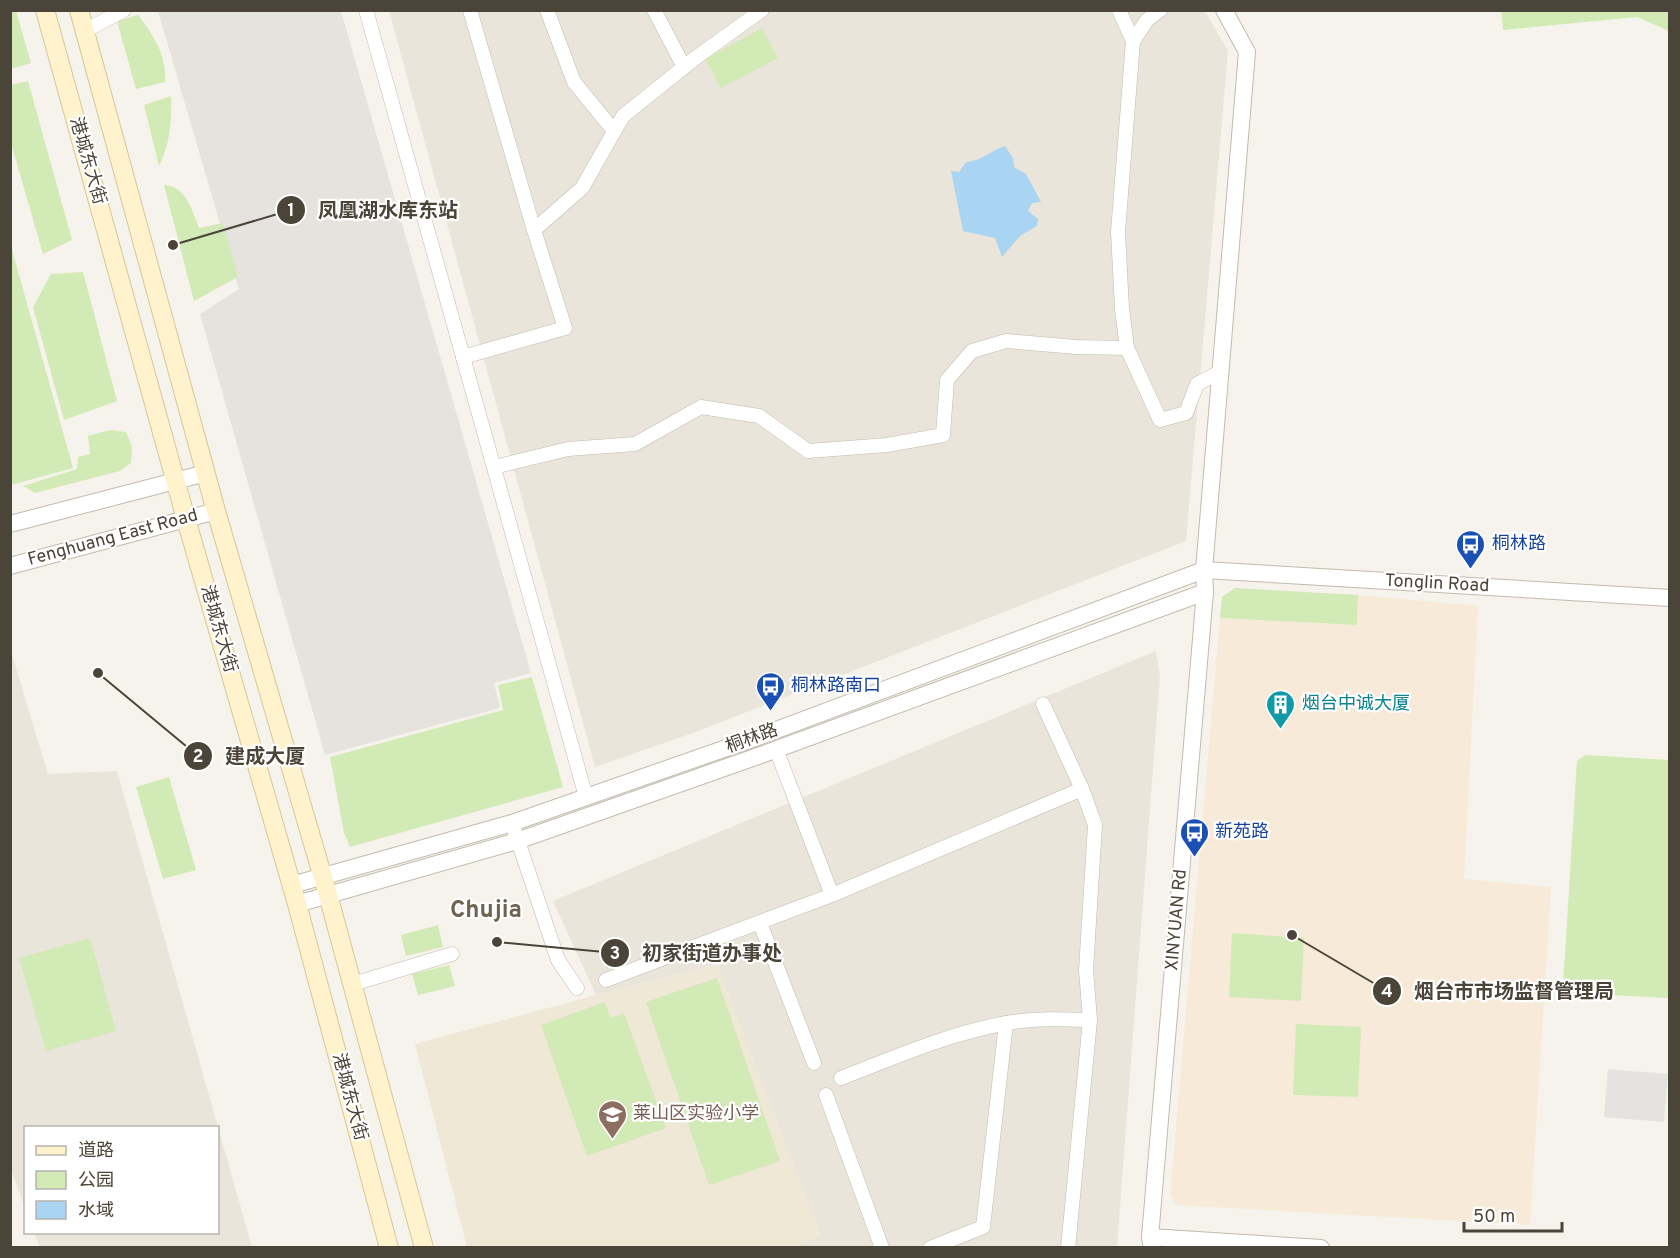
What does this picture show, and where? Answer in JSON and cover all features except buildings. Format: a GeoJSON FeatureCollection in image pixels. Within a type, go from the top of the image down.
{"type":"FeatureCollection","features":[{"type":"Feature","properties":{"kind":"main road","name":"港城东大街"},"geometry":{"type":"LineString","coordinates":[[45,10],[186,519],[292,885],[389,1248]]}},
{"type":"Feature","properties":{"kind":"main road","name":"港城东大街"},"geometry":{"type":"LineString","coordinates":[[79,10],[216,511],[328,895],[424,1248]]}},
{"type":"Feature","properties":{"kind":"street"},"geometry":{"type":"LineString","coordinates":[[85,31],[124,10]]}},
{"type":"Feature","properties":{"kind":"street"},"geometry":{"type":"LineString","coordinates":[[366,10],[586,797]]}},
{"type":"Feature","properties":{"kind":"street"},"geometry":{"type":"LineString","coordinates":[[463,357],[565,328],[470,10]]}},
{"type":"Feature","properties":{"kind":"street"},"geometry":{"type":"LineString","coordinates":[[547,10],[574,82],[614,131]]}},
{"type":"Feature","properties":{"kind":"street"},"geometry":{"type":"LineString","coordinates":[[654,10],[684,67]]}},
{"type":"Feature","properties":{"kind":"street"},"geometry":{"type":"LineString","coordinates":[[534,230],[582,188],[623,116],[684,67],[762,10]]}},
{"type":"Feature","properties":{"kind":"street"},"geometry":{"type":"LineString","coordinates":[[1119,10],[1133,41],[1118,232],[1126,348],[1160,420],[1186,413],[1197,384],[1220,372]]}},
{"type":"Feature","properties":{"kind":"street"},"geometry":{"type":"LineString","coordinates":[[1133,41],[1147,20],[1160,10]]}},
{"type":"Feature","properties":{"kind":"street"},"geometry":{"type":"LineString","coordinates":[[1205,592],[1204,570],[1246,52],[1224,10]]}},
{"type":"Feature","properties":{"kind":"street"},"geometry":{"type":"LineString","coordinates":[[494,467],[568,449],[635,444],[701,408],[759,416],[808,451],[887,445],[943,435],[947,380],[972,351],[1006,341],[1076,347],[1126,348]]}},
{"type":"Feature","properties":{"kind":"street"},"geometry":{"type":"LineString","coordinates":[[10,524],[176,478],[206,473]]}},
{"type":"Feature","properties":{"kind":"street","name":"Fenghuang East Road"},"geometry":{"type":"LineString","coordinates":[[10,566],[216,511]]}},
{"type":"Feature","properties":{"kind":"street","name":"Tonglin Road"},"geometry":{"type":"LineString","coordinates":[[1204,570],[1670,598]]}},
{"type":"Feature","properties":{"kind":"street","name":"桐林路"},"geometry":{"type":"LineString","coordinates":[[292,885],[512,823],[755,738],[1204,570]]}},
{"type":"Feature","properties":{"kind":"street","name":"桐林路"},"geometry":{"type":"LineString","coordinates":[[297,904],[517,841],[1205,592]]}},
{"type":"Feature","properties":{"kind":"street","name":"XINYUAN Rd"},"geometry":{"type":"LineString","coordinates":[[1151,1242],[1205,592]]}},
{"type":"Feature","properties":{"kind":"street"},"geometry":{"type":"LineString","coordinates":[[1043,704],[1082,789],[1095,825],[1086,970],[1090,1020],[1068,1248]]}},
{"type":"Feature","properties":{"kind":"street"},"geometry":{"type":"LineString","coordinates":[[776,749],[832,895]]}},
{"type":"Feature","properties":{"kind":"street"},"geometry":{"type":"LineString","coordinates":[[606,980],[832,895],[1082,789]]}},
{"type":"Feature","properties":{"kind":"street"},"geometry":{"type":"LineString","coordinates":[[512,823],[558,960],[577,988]]}},
{"type":"Feature","properties":{"kind":"street"},"geometry":{"type":"LineString","coordinates":[[760,923],[814,1063]]}},
{"type":"Feature","properties":{"kind":"street"},"geometry":{"type":"LineString","coordinates":[[353,984],[452,954]]}},
{"type":"Feature","properties":{"kind":"street"},"geometry":{"type":"LineString","coordinates":[[841,1077],[928,1045],[1006,1023],[1044,1019],[1090,1020]]}},
{"type":"Feature","properties":{"kind":"street"},"geometry":{"type":"LineString","coordinates":[[930,1248],[983,1227],[1006,1023]]}},
{"type":"Feature","properties":{"kind":"street"},"geometry":{"type":"LineString","coordinates":[[826,1095],[882,1248]]}},
{"type":"Feature","properties":{"kind":"street"},"geometry":{"type":"LineString","coordinates":[[1151,1242],[1321,1248]]}},
{"type":"Feature","properties":{"kind":"shaded area"},"geometry":{"type":"Polygon","coordinates":[[[158,11],[341,11],[531,673],[494,683],[500,708],[325,755],[200,314],[239,289],[158,11]]]}},
{"type":"Feature","properties":{"kind":"shaded area"},"geometry":{"type":"Polygon","coordinates":[[[389,11],[1205,11],[1228,51],[1186,541],[693,733],[595,767],[389,11]]]}},
{"type":"Feature","properties":{"kind":"shaded area"},"geometry":{"type":"Polygon","coordinates":[[[1358,595],[1478,606],[1464,879],[1551,887],[1530,1225],[1177,1205],[1170,1196],[1220,618],[1357,625],[1358,595]]]}},
{"type":"Feature","properties":{"kind":"shaded area"},"geometry":{"type":"Polygon","coordinates":[[[10,648],[48,774],[117,771],[218,1126],[24,1126],[24,1205],[10,1167],[10,648]]]}},
{"type":"Feature","properties":{"kind":"shaded area"},"geometry":{"type":"Polygon","coordinates":[[[1156,651],[1160,676],[1117,1247],[794,1247],[820,1235],[717,965],[596,995],[553,901],[1156,651]]]}},
{"type":"Feature","properties":{"kind":"shaded area","name":"莱山区实验小学"},"geometry":{"type":"Polygon","coordinates":[[[717,965],[821,1235],[794,1248],[467,1247],[415,1044],[717,965]]]}},
{"type":"Feature","properties":{"kind":"shaded area"},"geometry":{"type":"Polygon","coordinates":[[[1608,1069],[1668,1074],[1664,1122],[1604,1117],[1608,1069]]]}},
{"type":"Feature","properties":{"kind":"shaded area"},"geometry":{"type":"Polygon","coordinates":[[[219,1131],[252,1247],[40,1247],[34,1234],[219,1234],[219,1131]]]}},
{"type":"Feature","properties":{"kind":"green space"},"geometry":{"type":"Polygon","coordinates":[[[10,11],[16,11],[31,63],[11,69],[10,11]]]}},
{"type":"Feature","properties":{"kind":"green space"},"geometry":{"type":"Polygon","coordinates":[[[1501,11],[1669,11],[1669,31],[1637,17],[1503,30],[1501,11]]]}},
{"type":"Feature","properties":{"kind":"green space"},"geometry":{"type":"Polygon","coordinates":[[[138,15],[158,46],[164,63],[165,82],[136,89],[117,21],[138,15]]]}},
{"type":"Feature","properties":{"kind":"green space"},"geometry":{"type":"Polygon","coordinates":[[[762,28],[778,58],[721,88],[705,59],[762,28]]]}},
{"type":"Feature","properties":{"kind":"green space"},"geometry":{"type":"Polygon","coordinates":[[[28,81],[72,240],[43,254],[11,143],[11,85],[28,81]]]}},
{"type":"Feature","properties":{"kind":"green space"},"geometry":{"type":"Polygon","coordinates":[[[171,96],[170,132],[159,166],[144,105],[171,96]]]}},
{"type":"Feature","properties":{"kind":"green space"},"geometry":{"type":"Polygon","coordinates":[[[164,185],[172,186],[183,194],[199,228],[223,223],[238,277],[194,301],[164,185]]]}},
{"type":"Feature","properties":{"kind":"green space"},"geometry":{"type":"Polygon","coordinates":[[[11,246],[73,468],[10,485],[11,246]]]}},
{"type":"Feature","properties":{"kind":"green space"},"geometry":{"type":"Polygon","coordinates":[[[83,272],[117,401],[64,420],[33,307],[51,274],[83,272]]]}},
{"type":"Feature","properties":{"kind":"green space"},"geometry":{"type":"Polygon","coordinates":[[[110,430],[126,432],[132,447],[131,463],[120,471],[35,493],[23,486],[77,469],[78,457],[90,454],[88,436],[110,430]]]}},
{"type":"Feature","properties":{"kind":"green space"},"geometry":{"type":"Polygon","coordinates":[[[1235,588],[1358,595],[1357,625],[1220,618],[1222,597],[1235,588]]]}},
{"type":"Feature","properties":{"kind":"green space"},"geometry":{"type":"Polygon","coordinates":[[[532,677],[563,787],[350,847],[344,833],[330,757],[503,710],[498,685],[532,677]]]}},
{"type":"Feature","properties":{"kind":"green space"},"geometry":{"type":"Polygon","coordinates":[[[1585,755],[1669,760],[1669,998],[1569,993],[1563,986],[1577,761],[1585,755]]]}},
{"type":"Feature","properties":{"kind":"green space"},"geometry":{"type":"Polygon","coordinates":[[[169,777],[196,870],[163,879],[136,787],[169,777]]]}},
{"type":"Feature","properties":{"kind":"green space"},"geometry":{"type":"Polygon","coordinates":[[[438,925],[443,947],[406,956],[401,935],[438,925]]]}},
{"type":"Feature","properties":{"kind":"green space"},"geometry":{"type":"Polygon","coordinates":[[[1232,933],[1304,938],[1301,1001],[1229,997],[1232,933]]]}},
{"type":"Feature","properties":{"kind":"green space"},"geometry":{"type":"Polygon","coordinates":[[[90,938],[116,1031],[46,1051],[19,958],[90,938]]]}},
{"type":"Feature","properties":{"kind":"green space"},"geometry":{"type":"Polygon","coordinates":[[[449,965],[455,986],[418,995],[412,974],[449,965]]]}},
{"type":"Feature","properties":{"kind":"green space"},"geometry":{"type":"Polygon","coordinates":[[[717,978],[780,1161],[709,1185],[646,1002],[717,978]]]}},
{"type":"Feature","properties":{"kind":"green space"},"geometry":{"type":"Polygon","coordinates":[[[605,1002],[610,1018],[624,1013],[666,1128],[587,1156],[541,1025],[605,1002]]]}},
{"type":"Feature","properties":{"kind":"green space"},"geometry":{"type":"Polygon","coordinates":[[[1296,1024],[1361,1027],[1358,1097],[1293,1095],[1296,1024]]]}},
{"type":"Feature","properties":{"kind":"water"},"geometry":{"type":"Polygon","coordinates":[[[1005,146],[1013,158],[1014,167],[1026,174],[1041,202],[1032,203],[1028,211],[1038,219],[1037,226],[1020,236],[1002,257],[995,238],[963,231],[951,171],[959,172],[966,162],[977,160],[1005,146]]]}},
{"type":"Feature","properties":{"kind":"place","name":"凤凰湖水库东站"},"geometry":{"type":"Point","coordinates":[173,245]}},
{"type":"Feature","properties":{"kind":"place","name":"桐林路"},"geometry":{"type":"Point","coordinates":[1471,570]}},
{"type":"Feature","properties":{"kind":"place","name":"建成大厦"},"geometry":{"type":"Point","coordinates":[98,673]}},
{"type":"Feature","properties":{"kind":"place","name":"桐林路南口"},"geometry":{"type":"Point","coordinates":[770,712]}},
{"type":"Feature","properties":{"kind":"place","name":"烟台中诚大厦"},"geometry":{"type":"Point","coordinates":[1281,730]}},
{"type":"Feature","properties":{"kind":"place","name":"新苑路"},"geometry":{"type":"Point","coordinates":[1194,858]}},
{"type":"Feature","properties":{"kind":"place","name":"烟台市市场监督管理局"},"geometry":{"type":"Point","coordinates":[1292,935]}},
{"type":"Feature","properties":{"kind":"place","name":"初家街道办事处"},"geometry":{"type":"Point","coordinates":[497,942]}},
{"type":"Feature","properties":{"kind":"place","name":"莱山区实验小学"},"geometry":{"type":"Point","coordinates":[612,1140]}},
{"type":"Feature","properties":{"kind":"district","name":"Chujia"},"geometry":{"type":"Point","coordinates":[486,911]}}]}
